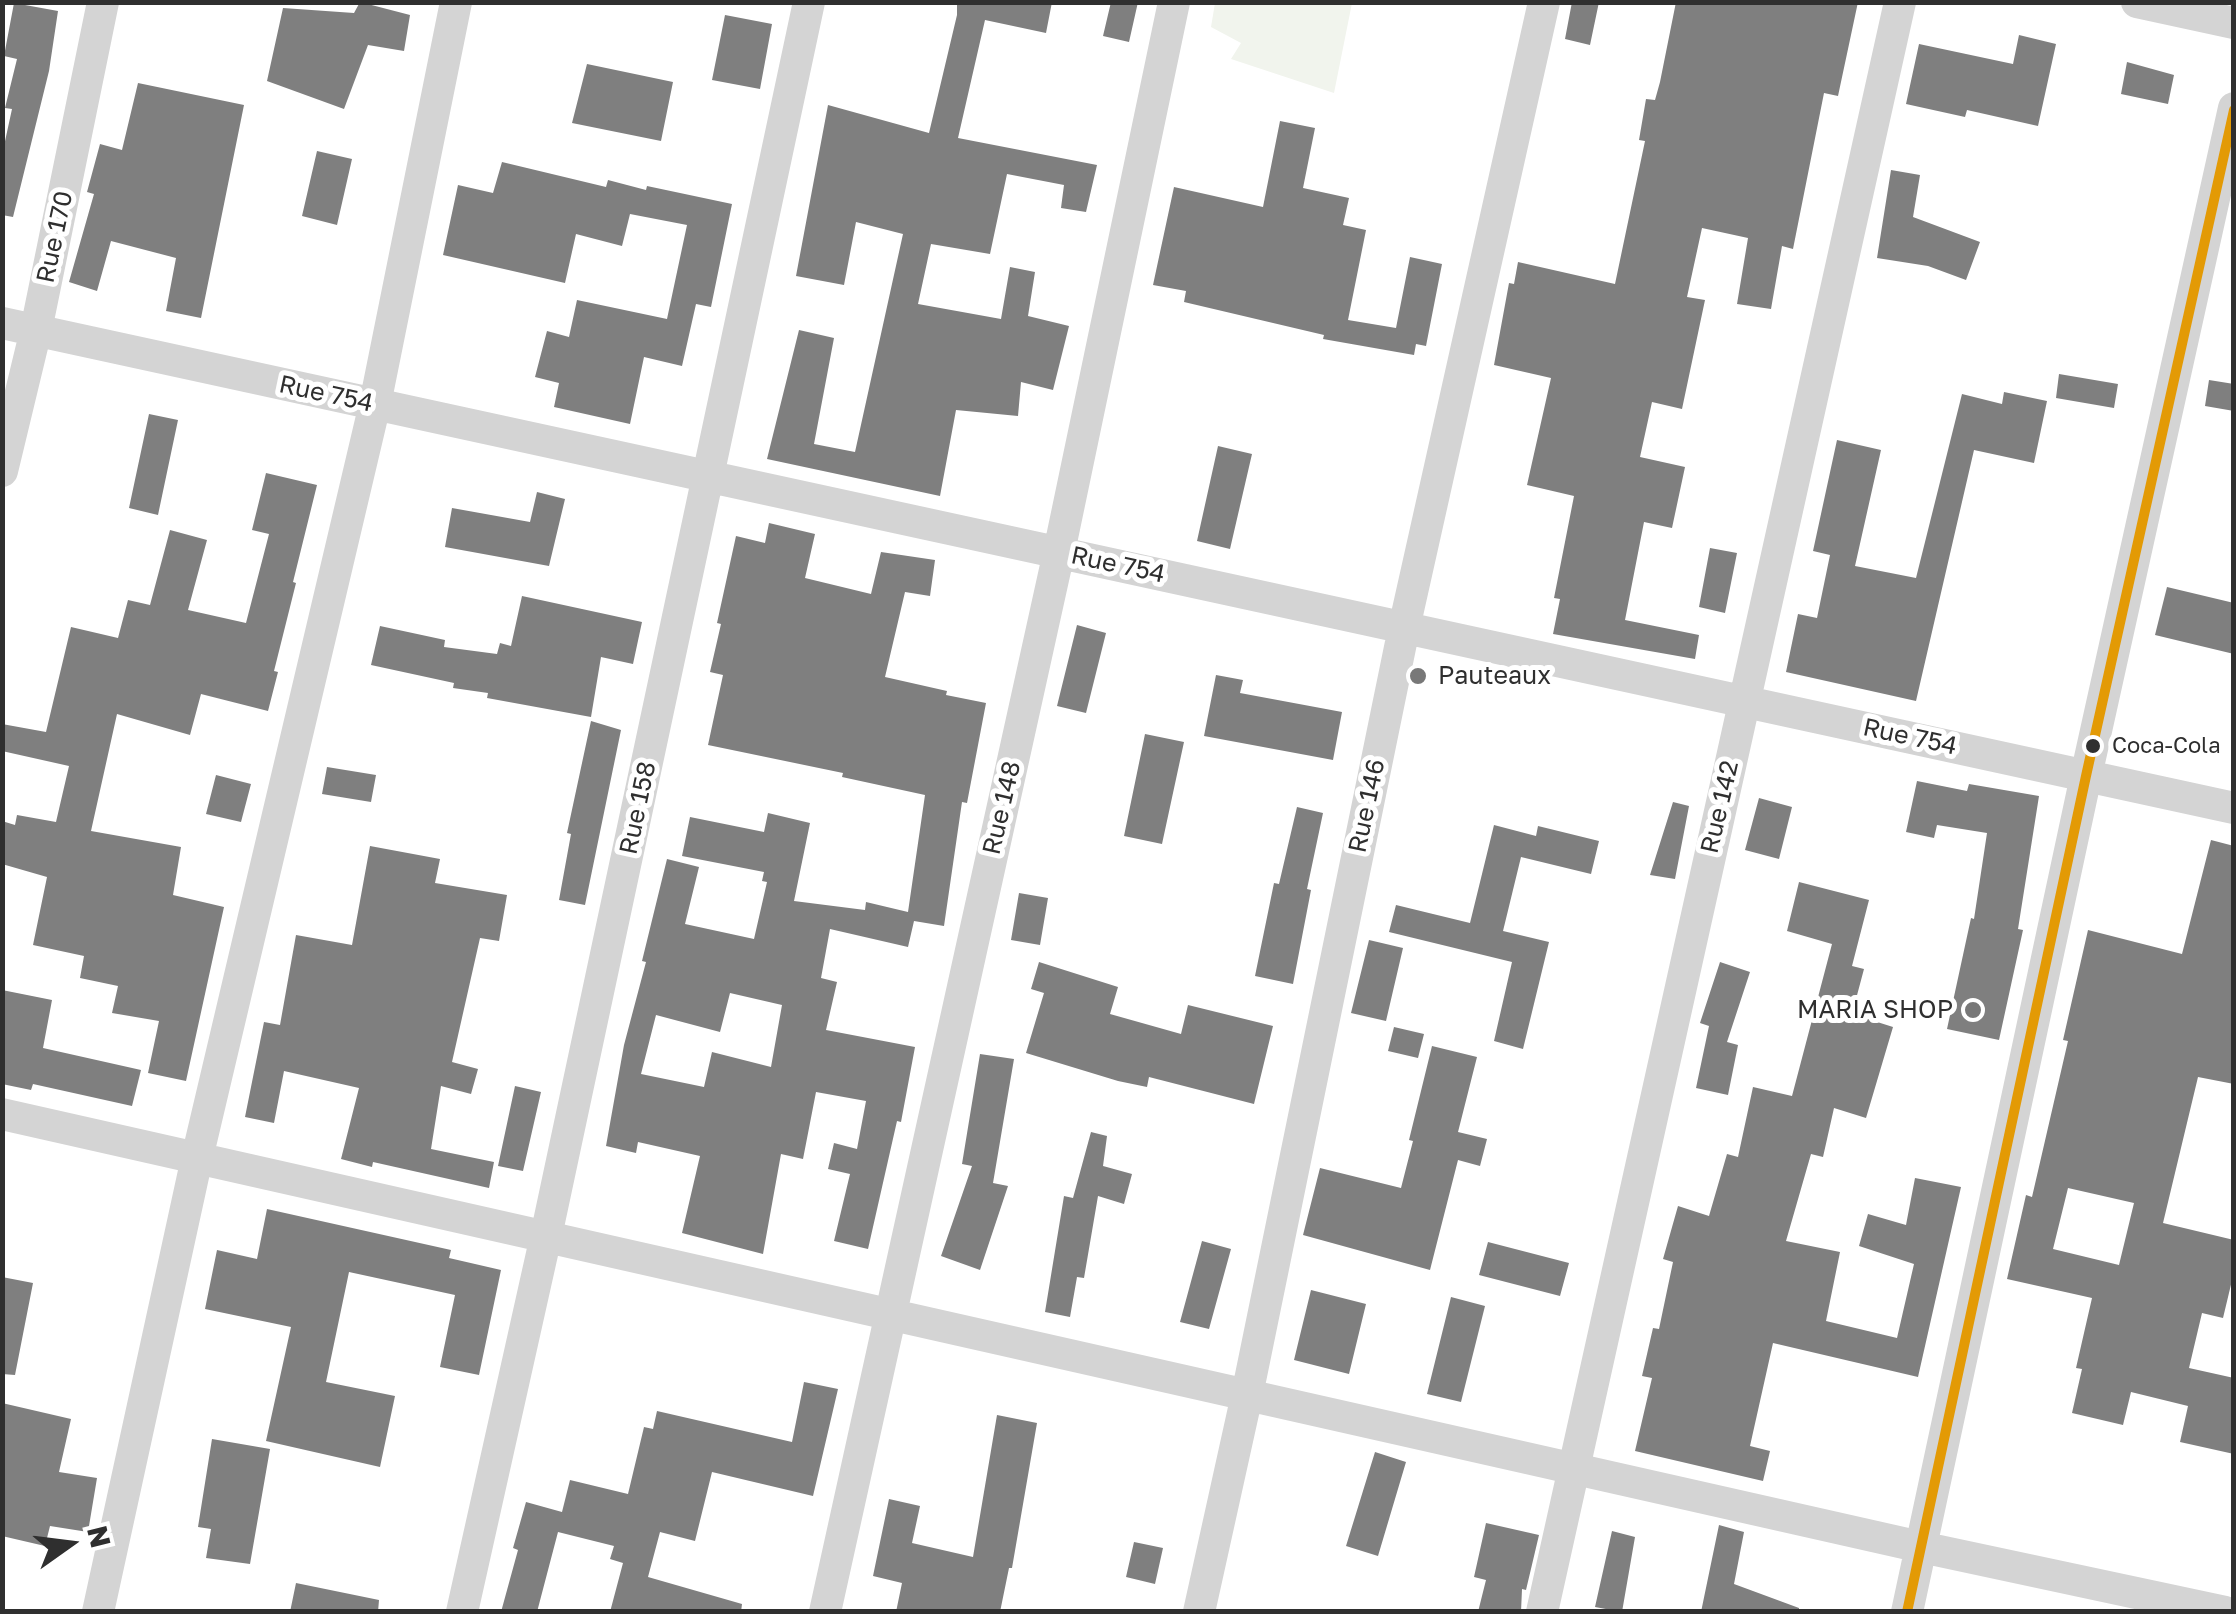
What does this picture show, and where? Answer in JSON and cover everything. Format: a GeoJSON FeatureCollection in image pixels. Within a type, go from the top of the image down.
{"type":"FeatureCollection","features":[{"type":"Feature","properties":{"kind":"street","name":"Rue 170"},"geometry":{"type":"LineString","coordinates":[[2,471],[36,330],[103,2]]}},
{"type":"Feature","properties":{"kind":"street"},"geometry":{"type":"LineString","coordinates":[[98,1612],[197,1158],[375,404],[456,2]]}},
{"type":"Feature","properties":{"kind":"street","name":"Rue 158"},"geometry":{"type":"LineString","coordinates":[[462,1612],[809,2]]}},
{"type":"Feature","properties":{"kind":"street","name":"Rue 148"},"geometry":{"type":"LineString","coordinates":[[826,1612],[1059,552],[1174,2]]}},
{"type":"Feature","properties":{"kind":"street","name":"Rue 146"},"geometry":{"type":"LineString","coordinates":[[1199,1612],[1404,628],[1544,2]]}},
{"type":"Feature","properties":{"kind":"street","name":"Rue 142"},"geometry":{"type":"LineString","coordinates":[[1542,1612],[1900,2]]}},
{"type":"Feature","properties":{"kind":"street"},"geometry":{"type":"LineString","coordinates":[[2137,2],[2234,23]]}},
{"type":"Feature","properties":{"kind":"street"},"geometry":{"type":"LineString","coordinates":[[1907,1612],[2234,108]]}},
{"type":"Feature","properties":{"kind":"street","name":"Rue 754"},"geometry":{"type":"LineString","coordinates":[[2,323],[2234,808]]}},
{"type":"Feature","properties":{"kind":"street"},"geometry":{"type":"LineString","coordinates":[[2,1114],[1921,1547],[2225,1612]]}},
{"type":"Feature","properties":{"kind":"shaded area"},"geometry":{"type":"Polygon","coordinates":[[[1215,3],[1352,3],[1334,93],[1231,59],[1241,43],[1211,27],[1215,3]]]}},
{"type":"Feature","properties":{"kind":"building"},"geometry":{"type":"Polygon","coordinates":[[[360,2],[410,15],[404,51],[368,45],[344,109],[267,81],[283,8],[354,13],[360,2]]]}},
{"type":"Feature","properties":{"kind":"building"},"geometry":{"type":"Polygon","coordinates":[[[957,2],[1052,2],[1046,33],[985,20],[958,138],[1097,165],[1086,212],[1061,208],[1064,185],[1007,174],[990,254],[931,244],[918,304],[1001,319],[1010,267],[1035,272],[1028,316],[1069,326],[1053,390],[1021,382],[1018,416],[956,410],[940,496],[767,459],[799,330],[834,338],[814,444],[855,452],[903,234],[856,222],[844,285],[796,276],[828,105],[929,133],[957,2]]]}},
{"type":"Feature","properties":{"kind":"building"},"geometry":{"type":"Polygon","coordinates":[[[1111,2],[1138,2],[1129,42],[1103,36],[1111,2]]]}},
{"type":"Feature","properties":{"kind":"building"},"geometry":{"type":"Polygon","coordinates":[[[1572,2],[1599,2],[1590,45],[1565,39],[1572,2]]]}},
{"type":"Feature","properties":{"kind":"building"},"geometry":{"type":"Polygon","coordinates":[[[1676,2],[1858,2],[1838,96],[1824,93],[1793,249],[1782,246],[1771,309],[1737,304],[1748,238],[1702,228],[1687,297],[1705,300],[1682,409],[1652,402],[1640,457],[1685,467],[1672,528],[1644,522],[1625,620],[1699,635],[1695,659],[1553,634],[1560,599],[1554,598],[1574,496],[1527,485],[1551,378],[1494,365],[1509,283],[1514,284],[1518,262],[1615,284],[1645,141],[1639,140],[1646,99],[1655,100],[1676,2]]]}},
{"type":"Feature","properties":{"kind":"building"},"geometry":{"type":"Polygon","coordinates":[[[14,3],[58,11],[49,71],[13,217],[2,215],[2,155],[12,109],[5,108],[17,59],[4,56],[14,3]]]}},
{"type":"Feature","properties":{"kind":"building"},"geometry":{"type":"Polygon","coordinates":[[[725,15],[772,24],[760,89],[712,80],[725,15]]]}},
{"type":"Feature","properties":{"kind":"building"},"geometry":{"type":"Polygon","coordinates":[[[2019,35],[2056,44],[2038,126],[1967,110],[1965,117],[1906,104],[1919,44],[2013,64],[2019,35]]]}},
{"type":"Feature","properties":{"kind":"building"},"geometry":{"type":"Polygon","coordinates":[[[2127,62],[2174,75],[2168,104],[2121,94],[2127,62]]]}},
{"type":"Feature","properties":{"kind":"building"},"geometry":{"type":"Polygon","coordinates":[[[587,64],[673,82],[661,141],[572,123],[587,64]]]}},
{"type":"Feature","properties":{"kind":"building"},"geometry":{"type":"Polygon","coordinates":[[[138,83],[244,105],[201,318],[166,311],[176,258],[111,241],[97,291],[69,282],[94,194],[87,192],[100,144],[122,150],[138,83]]]}},
{"type":"Feature","properties":{"kind":"building"},"geometry":{"type":"Polygon","coordinates":[[[1280,121],[1315,128],[1303,188],[1349,198],[1343,225],[1366,230],[1348,320],[1396,328],[1410,257],[1442,264],[1426,346],[1416,344],[1414,355],[1323,339],[1324,335],[1184,302],[1186,291],[1153,285],[1174,187],[1263,207],[1280,121]]]}},
{"type":"Feature","properties":{"kind":"building"},"geometry":{"type":"Polygon","coordinates":[[[317,151],[352,159],[337,225],[302,216],[317,151]]]}},
{"type":"Feature","properties":{"kind":"building"},"geometry":{"type":"Polygon","coordinates":[[[502,162],[606,187],[608,180],[732,204],[711,307],[696,304],[682,366],[644,357],[630,424],[554,407],[559,383],[535,377],[547,331],[569,337],[577,300],[667,319],[687,225],[630,214],[622,246],[576,234],[565,283],[443,255],[458,185],[493,193],[502,162]]]}},
{"type":"Feature","properties":{"kind":"building"},"geometry":{"type":"Polygon","coordinates":[[[1891,170],[1920,175],[1913,217],[1980,242],[1966,280],[1928,266],[1877,258],[1891,170]]]}},
{"type":"Feature","properties":{"kind":"building"},"geometry":{"type":"Polygon","coordinates":[[[2059,374],[2118,384],[2114,408],[2056,398],[2059,374]]]}},
{"type":"Feature","properties":{"kind":"building"},"geometry":{"type":"Polygon","coordinates":[[[2209,380],[2234,384],[2234,411],[2205,406],[2209,380]]]}},
{"type":"Feature","properties":{"kind":"building"},"geometry":{"type":"Polygon","coordinates":[[[2004,392],[2047,401],[2034,463],[1974,450],[1916,701],[1786,672],[1798,614],[1817,618],[1830,555],[1813,551],[1837,440],[1881,450],[1855,566],[1916,578],[1962,394],[2002,404],[2004,392]]]}},
{"type":"Feature","properties":{"kind":"building"},"geometry":{"type":"Polygon","coordinates":[[[149,414],[178,420],[158,515],[129,508],[149,414]]]}},
{"type":"Feature","properties":{"kind":"building"},"geometry":{"type":"Polygon","coordinates":[[[1218,446],[1252,454],[1230,549],[1197,541],[1218,446]]]}},
{"type":"Feature","properties":{"kind":"building"},"geometry":{"type":"Polygon","coordinates":[[[266,473],[317,485],[268,711],[201,694],[190,735],[117,714],[91,831],[181,847],[173,895],[224,907],[186,1081],[148,1073],[159,1021],[112,1013],[118,986],[80,978],[84,956],[33,945],[47,877],[2,864],[2,821],[15,825],[17,815],[56,822],[69,766],[2,751],[2,724],[46,732],[71,627],[118,638],[128,600],[150,605],[170,530],[207,540],[188,610],[246,623],[269,534],[252,530],[266,473]]]}},
{"type":"Feature","properties":{"kind":"building"},"geometry":{"type":"Polygon","coordinates":[[[537,492],[565,499],[549,566],[445,547],[452,508],[530,522],[537,492]]]}},
{"type":"Feature","properties":{"kind":"building"},"geometry":{"type":"Polygon","coordinates":[[[769,523],[815,534],[805,578],[871,594],[881,552],[935,560],[930,596],[905,592],[885,677],[986,703],[967,803],[962,802],[944,926],[914,921],[908,947],[830,929],[821,978],[837,982],[826,1030],[915,1047],[901,1122],[897,1121],[868,1249],[834,1241],[850,1174],[828,1169],[834,1143],[857,1149],[866,1101],[816,1092],[803,1159],[781,1154],[763,1254],[682,1233],[700,1156],[638,1142],[636,1153],[606,1146],[624,1045],[667,859],[699,867],[685,924],[754,939],[767,882],[762,881],[764,872],[682,856],[690,817],[764,832],[768,813],[810,823],[794,901],[865,910],[866,902],[908,912],[925,795],[842,777],[843,773],[708,745],[723,675],[710,672],[736,536],[765,543],[769,523]],[[730,993],[720,1032],[656,1015],[641,1074],[704,1087],[712,1052],[771,1067],[782,1005],[730,993]]]}},
{"type":"Feature","properties":{"kind":"building"},"geometry":{"type":"Polygon","coordinates":[[[1710,548],[1737,553],[1725,613],[1699,607],[1710,548]]]}},
{"type":"Feature","properties":{"kind":"building"},"geometry":{"type":"Polygon","coordinates":[[[2167,587],[2234,603],[2234,654],[2155,635],[2167,587]]]}},
{"type":"Feature","properties":{"kind":"building"},"geometry":{"type":"Polygon","coordinates":[[[522,596],[642,622],[633,664],[601,657],[591,717],[487,698],[488,693],[453,688],[454,683],[371,665],[380,626],[445,640],[444,647],[497,654],[500,643],[511,646],[522,596]]]}},
{"type":"Feature","properties":{"kind":"building"},"geometry":{"type":"Polygon","coordinates":[[[1077,625],[1106,633],[1086,713],[1057,706],[1077,625]]]}},
{"type":"Feature","properties":{"kind":"building"},"geometry":{"type":"Polygon","coordinates":[[[1216,675],[1243,680],[1240,693],[1342,712],[1333,760],[1204,736],[1216,675]]]}},
{"type":"Feature","properties":{"kind":"building"},"geometry":{"type":"Polygon","coordinates":[[[591,721],[621,730],[585,905],[559,900],[571,834],[567,833],[591,721]]]}},
{"type":"Feature","properties":{"kind":"building"},"geometry":{"type":"Polygon","coordinates":[[[1145,734],[1184,742],[1162,844],[1124,836],[1145,734]]]}},
{"type":"Feature","properties":{"kind":"building"},"geometry":{"type":"Polygon","coordinates":[[[327,767],[376,775],[371,802],[322,794],[327,767]]]}},
{"type":"Feature","properties":{"kind":"building"},"geometry":{"type":"Polygon","coordinates":[[[216,775],[251,784],[241,822],[206,814],[216,775]]]}},
{"type":"Feature","properties":{"kind":"building"},"geometry":{"type":"Polygon","coordinates":[[[1917,781],[1967,791],[1969,784],[2039,796],[2018,929],[2023,930],[1999,1040],[1947,1029],[1971,918],[1974,919],[1987,833],[1937,825],[1934,838],[1906,832],[1917,781]]]}},
{"type":"Feature","properties":{"kind":"building"},"geometry":{"type":"Polygon","coordinates":[[[1759,798],[1792,807],[1779,859],[1745,850],[1759,798]]]}},
{"type":"Feature","properties":{"kind":"building"},"geometry":{"type":"Polygon","coordinates":[[[1673,802],[1689,806],[1675,879],[1650,875],[1673,802]]]}},
{"type":"Feature","properties":{"kind":"building"},"geometry":{"type":"Polygon","coordinates":[[[1297,807],[1323,813],[1293,984],[1255,976],[1274,883],[1279,884],[1297,807]]]}},
{"type":"Feature","properties":{"kind":"building"},"geometry":{"type":"Polygon","coordinates":[[[1494,825],[1536,836],[1538,826],[1599,841],[1591,874],[1521,857],[1503,931],[1549,942],[1523,1049],[1494,1041],[1512,962],[1389,932],[1396,905],[1470,923],[1494,825]]]}},
{"type":"Feature","properties":{"kind":"building"},"geometry":{"type":"Polygon","coordinates":[[[2211,840],[2234,846],[2234,1084],[2198,1077],[2163,1223],[2234,1240],[2234,1272],[2223,1318],[2202,1313],[2189,1368],[2234,1378],[2234,1454],[2180,1442],[2188,1406],[2131,1392],[2123,1425],[2072,1413],[2082,1369],[2076,1368],[2092,1298],[2007,1279],[2026,1195],[2032,1197],[2068,1041],[2063,1040],[2088,930],[2182,954],[2211,840]],[[2068,1188],[2053,1249],[2119,1265],[2134,1203],[2068,1188]]]}},
{"type":"Feature","properties":{"kind":"building"},"geometry":{"type":"Polygon","coordinates":[[[370,846],[440,859],[435,883],[507,895],[499,941],[480,938],[452,1062],[478,1069],[471,1094],[441,1086],[431,1149],[494,1162],[489,1188],[373,1162],[372,1167],[341,1159],[359,1088],[284,1071],[274,1123],[245,1117],[264,1022],[280,1025],[296,935],[352,945],[370,846]]]}},
{"type":"Feature","properties":{"kind":"building"},"geometry":{"type":"Polygon","coordinates":[[[1799,882],[1869,900],[1852,966],[1864,969],[1852,1014],[1893,1027],[1866,1118],[1834,1108],[1823,1157],[1811,1154],[1786,1241],[1840,1252],[1826,1321],[1897,1338],[1914,1264],[1859,1246],[1868,1214],[1906,1225],[1915,1178],[1961,1187],[1918,1377],[1773,1343],[1750,1446],[1770,1451],[1763,1481],[1635,1451],[1652,1378],[1642,1376],[1653,1328],[1659,1329],[1673,1262],[1663,1259],[1678,1206],[1709,1216],[1727,1154],[1738,1157],[1753,1087],[1792,1096],[1832,944],[1787,931],[1799,882]]]}},
{"type":"Feature","properties":{"kind":"building"},"geometry":{"type":"Polygon","coordinates":[[[1019,893],[1048,898],[1040,945],[1011,940],[1019,893]]]}},
{"type":"Feature","properties":{"kind":"building"},"geometry":{"type":"Polygon","coordinates":[[[1369,940],[1403,948],[1386,1021],[1351,1013],[1369,940]]]}},
{"type":"Feature","properties":{"kind":"building"},"geometry":{"type":"Polygon","coordinates":[[[1039,962],[1118,987],[1110,1014],[1181,1034],[1188,1005],[1273,1026],[1254,1104],[1149,1077],[1147,1087],[1118,1081],[1026,1053],[1044,993],[1031,989],[1039,962]]]}},
{"type":"Feature","properties":{"kind":"building"},"geometry":{"type":"Polygon","coordinates":[[[1720,962],[1750,972],[1727,1042],[1738,1045],[1728,1095],[1696,1088],[1709,1026],[1700,1023],[1720,962]]]}},
{"type":"Feature","properties":{"kind":"building"},"geometry":{"type":"Polygon","coordinates":[[[2,990],[52,1000],[43,1048],[141,1070],[132,1106],[33,1084],[31,1090],[2,1084],[2,990]]]}},
{"type":"Feature","properties":{"kind":"building"},"geometry":{"type":"Polygon","coordinates":[[[1394,1027],[1424,1034],[1418,1058],[1388,1051],[1394,1027]]]}},
{"type":"Feature","properties":{"kind":"building"},"geometry":{"type":"Polygon","coordinates":[[[1432,1046],[1477,1057],[1458,1132],[1487,1139],[1480,1166],[1458,1160],[1430,1270],[1303,1235],[1320,1168],[1401,1188],[1432,1046]]]}},
{"type":"Feature","properties":{"kind":"building"},"geometry":{"type":"Polygon","coordinates":[[[980,1054],[1014,1059],[993,1183],[1008,1186],[980,1270],[941,1256],[972,1166],[962,1164],[980,1054]]]}},
{"type":"Feature","properties":{"kind":"building"},"geometry":{"type":"Polygon","coordinates":[[[515,1086],[541,1092],[523,1171],[498,1166],[515,1086]]]}},
{"type":"Feature","properties":{"kind":"building"},"geometry":{"type":"Polygon","coordinates":[[[1091,1132],[1107,1136],[1103,1166],[1132,1174],[1124,1204],[1098,1196],[1084,1278],[1077,1277],[1070,1317],[1045,1312],[1064,1196],[1073,1198],[1091,1132]]]}},
{"type":"Feature","properties":{"kind":"building"},"geometry":{"type":"Polygon","coordinates":[[[267,1209],[451,1250],[449,1258],[501,1270],[479,1375],[440,1367],[455,1295],[349,1272],[326,1382],[395,1396],[380,1467],[266,1441],[291,1327],[205,1309],[217,1250],[257,1259],[267,1209]]]}},
{"type":"Feature","properties":{"kind":"building"},"geometry":{"type":"Polygon","coordinates":[[[1202,1241],[1231,1249],[1209,1329],[1180,1322],[1202,1241]]]}},
{"type":"Feature","properties":{"kind":"building"},"geometry":{"type":"Polygon","coordinates":[[[1488,1242],[1569,1263],[1560,1296],[1479,1275],[1488,1242]]]}},
{"type":"Feature","properties":{"kind":"building"},"geometry":{"type":"Polygon","coordinates":[[[2,1277],[33,1283],[15,1375],[2,1374],[2,1277]]]}},
{"type":"Feature","properties":{"kind":"building"},"geometry":{"type":"Polygon","coordinates":[[[1311,1290],[1366,1304],[1349,1374],[1294,1360],[1311,1290]]]}},
{"type":"Feature","properties":{"kind":"building"},"geometry":{"type":"Polygon","coordinates":[[[1451,1297],[1485,1306],[1461,1402],[1427,1394],[1451,1297]]]}},
{"type":"Feature","properties":{"kind":"building"},"geometry":{"type":"Polygon","coordinates":[[[804,1382],[838,1389],[813,1496],[712,1472],[695,1541],[660,1532],[648,1577],[742,1604],[741,1612],[610,1612],[623,1563],[610,1559],[614,1546],[558,1532],[537,1612],[501,1612],[526,1502],[562,1512],[570,1480],[628,1494],[644,1427],[653,1429],[657,1411],[792,1442],[804,1382]]]}},
{"type":"Feature","properties":{"kind":"building"},"geometry":{"type":"Polygon","coordinates":[[[2,1403],[71,1419],[59,1472],[97,1478],[88,1532],[50,1526],[45,1546],[2,1536],[2,1403]]]}},
{"type":"Feature","properties":{"kind":"building"},"geometry":{"type":"Polygon","coordinates":[[[997,1415],[1037,1423],[1012,1568],[1000,1612],[896,1612],[902,1583],[873,1576],[889,1499],[920,1506],[912,1543],[973,1557],[997,1415]]]}},
{"type":"Feature","properties":{"kind":"building"},"geometry":{"type":"Polygon","coordinates":[[[212,1439],[270,1449],[250,1564],[206,1558],[211,1529],[198,1527],[212,1439]]]}},
{"type":"Feature","properties":{"kind":"building"},"geometry":{"type":"Polygon","coordinates":[[[1375,1452],[1406,1462],[1378,1556],[1346,1546],[1375,1452]]]}},
{"type":"Feature","properties":{"kind":"building"},"geometry":{"type":"Polygon","coordinates":[[[1486,1523],[1539,1535],[1526,1590],[1522,1589],[1521,1612],[1478,1612],[1486,1580],[1474,1577],[1486,1523]]]}},
{"type":"Feature","properties":{"kind":"building"},"geometry":{"type":"Polygon","coordinates":[[[1719,1525],[1744,1532],[1734,1584],[1799,1608],[1799,1612],[1701,1612],[1719,1525]]]}},
{"type":"Feature","properties":{"kind":"building"},"geometry":{"type":"Polygon","coordinates":[[[1612,1531],[1635,1537],[1622,1612],[1595,1607],[1612,1531]]]}},
{"type":"Feature","properties":{"kind":"building"},"geometry":{"type":"Polygon","coordinates":[[[1134,1542],[1163,1548],[1155,1584],[1126,1577],[1134,1542]]]}},
{"type":"Feature","properties":{"kind":"building"},"geometry":{"type":"Polygon","coordinates":[[[296,1583],[379,1600],[378,1612],[290,1612],[296,1583]]]}},
{"type":"Feature","properties":{"kind":"transit line"},"geometry":{"type":"LineString","coordinates":[[1907,1612],[2234,110]]}},
{"type":"Feature","properties":{"kind":"place","name":"Pauteaux"},"geometry":{"type":"Point","coordinates":[1418,676]}},
{"type":"Feature","properties":{"kind":"place","name":"Coca-Cola"},"geometry":{"type":"Point","coordinates":[2093,746]}},
{"type":"Feature","properties":{"kind":"place","name":"MARIA SHOP"},"geometry":{"type":"Point","coordinates":[1973,1010]}}]}
